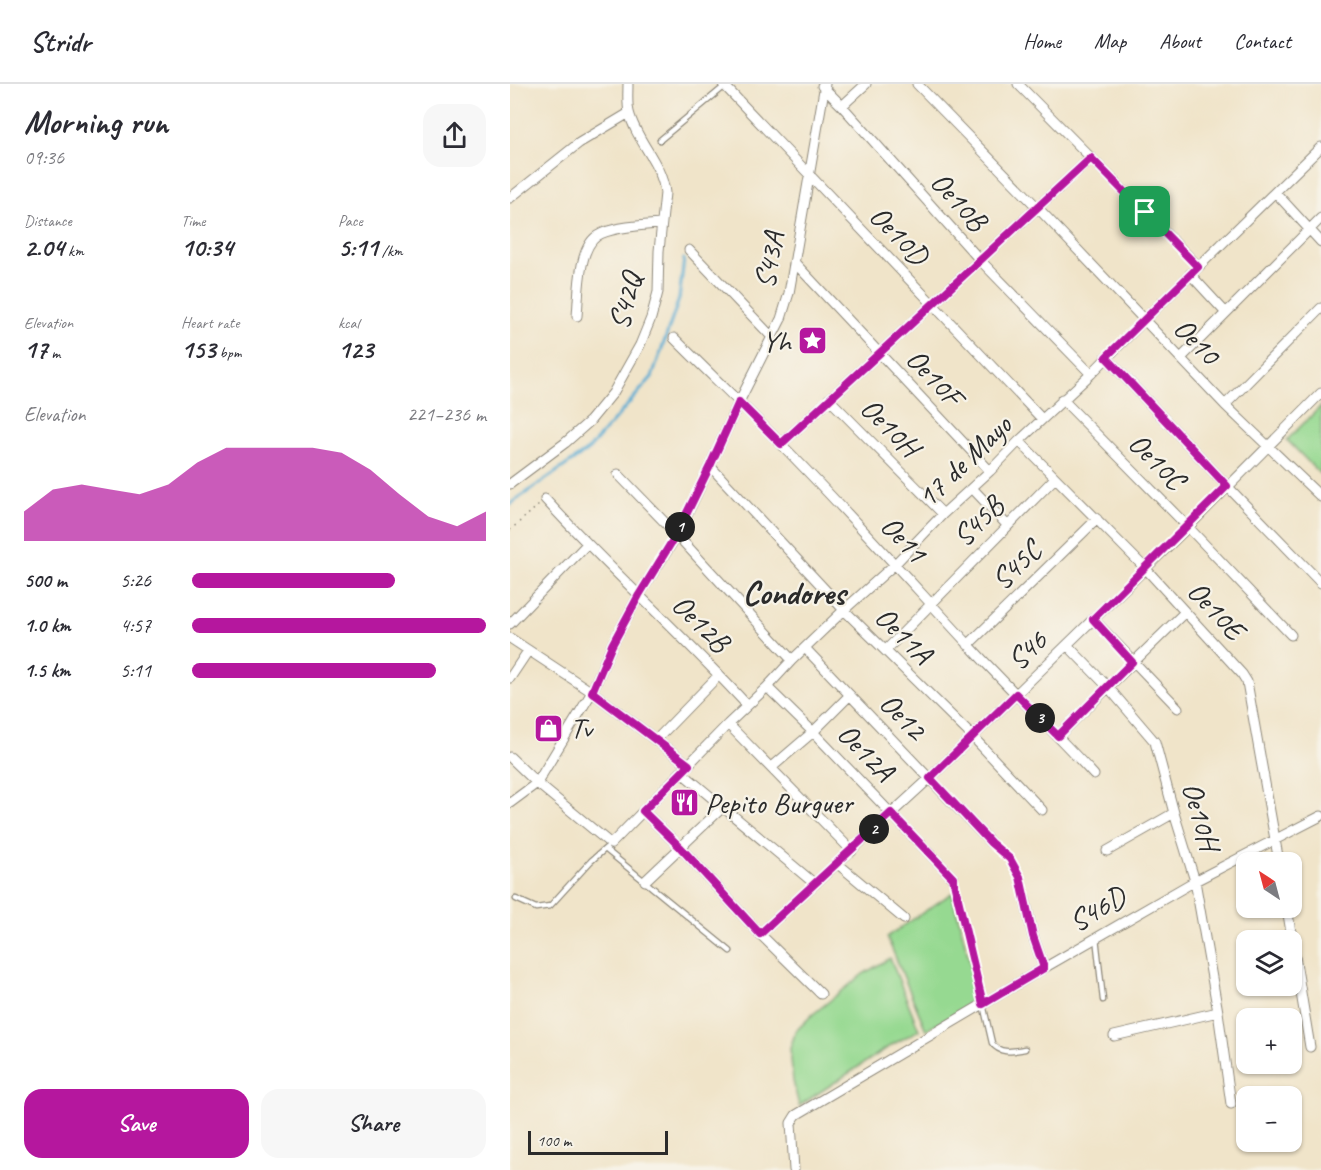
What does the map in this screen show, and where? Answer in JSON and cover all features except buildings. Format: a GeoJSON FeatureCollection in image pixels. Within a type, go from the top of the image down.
{"type":"FeatureCollection","features":[{"type":"Feature","properties":{"kind":"street","name":"S42Q"},"geometry":{"type":"LineString","coordinates":[[510,484],[565,443],[590,421],[613,393],[640,345],[651,318],[658,292],[658,250],[665,193],[660,174],[629,113],[628,84]]}},
{"type":"Feature","properties":{"kind":"street"},"geometry":{"type":"LineString","coordinates":[[842,106],[866,84]]}},
{"type":"Feature","properties":{"kind":"street","name":"Oe10"},"geometry":{"type":"LineString","coordinates":[[917,84],[1225,405],[1321,497]]}},
{"type":"Feature","properties":{"kind":"street"},"geometry":{"type":"LineString","coordinates":[[1018,84],[1198,267]]}},
{"type":"Feature","properties":{"kind":"street","name":"Oe10D"},"geometry":{"type":"LineString","coordinates":[[724,85],[1042,419]]}},
{"type":"Feature","properties":{"kind":"street","name":"Oe10B"},"geometry":{"type":"LineString","coordinates":[[823,86],[980,260],[1090,374]]}},
{"type":"Feature","properties":{"kind":"street","name":"S43A"},"geometry":{"type":"LineString","coordinates":[[537,783],[592,692],[612,645],[639,595],[676,535],[781,319],[789,293],[823,86]]}},
{"type":"Feature","properties":{"kind":"street"},"geometry":{"type":"LineString","coordinates":[[510,198],[579,143],[629,113]]}},
{"type":"Feature","properties":{"kind":"street","name":"17 de Mayo"},"geometry":{"type":"LineString","coordinates":[[608,847],[792,660],[895,564],[1321,147]]}},
{"type":"Feature","properties":{"kind":"street"},"geometry":{"type":"LineString","coordinates":[[781,444],[1091,158]]}},
{"type":"Feature","properties":{"kind":"street"},"geometry":{"type":"LineString","coordinates":[[1275,192],[1321,242]]}},
{"type":"Feature","properties":{"kind":"street"},"geometry":{"type":"LineString","coordinates":[[1181,358],[1321,218]]}},
{"type":"Feature","properties":{"kind":"street"},"geometry":{"type":"LineString","coordinates":[[577,316],[585,254],[591,241],[599,234],[609,231],[640,225],[661,224]]}},
{"type":"Feature","properties":{"kind":"street"},"geometry":{"type":"LineString","coordinates":[[689,250],[772,337]]}},
{"type":"Feature","properties":{"kind":"street","name":"Oe10F"},"geometry":{"type":"LineString","coordinates":[[794,262],[990,471]]}},
{"type":"Feature","properties":{"kind":"street"},"geometry":{"type":"LineString","coordinates":[[1190,274],[1227,313]]}},
{"type":"Feature","properties":{"kind":"street"},"geometry":{"type":"LineString","coordinates":[[1225,405],[1321,308]]}},
{"type":"Feature","properties":{"kind":"street","name":"Oe11"},"geometry":{"type":"LineString","coordinates":[[674,338],[781,444],[968,645],[1094,775]]}},
{"type":"Feature","properties":{"kind":"street"},"geometry":{"type":"LineString","coordinates":[[1106,357],[1321,583]]}},
{"type":"Feature","properties":{"kind":"street","name":"S46"},"geometry":{"type":"LineString","coordinates":[[760,934],[930,778],[1321,393]]}},
{"type":"Feature","properties":{"kind":"street","name":"Oe10H"},"geometry":{"type":"LineString","coordinates":[[829,399],[944,514]]}},
{"type":"Feature","properties":{"kind":"street","name":"Oe10C"},"geometry":{"type":"LineString","coordinates":[[1062,399],[1188,526],[1291,635]]}},
{"type":"Feature","properties":{"kind":"street","name":"Oe10E"},"geometry":{"type":"LineString","coordinates":[[1019,441],[1145,568],[1242,674],[1247,682],[1277,852]]}},
{"type":"Feature","properties":{"kind":"street","name":"Oe11A"},"geometry":{"type":"LineString","coordinates":[[710,466],[844,610],[972,736],[1042,810]]}},
{"type":"Feature","properties":{"kind":"street"},"geometry":{"type":"LineString","coordinates":[[618,474],[792,660]]}},
{"type":"Feature","properties":{"kind":"street","name":"S45B"},"geometry":{"type":"LineString","coordinates":[[886,650],[1055,478]]}},
{"type":"Feature","properties":{"kind":"street"},"geometry":{"type":"LineString","coordinates":[[972,488],[1008,526]]}},
{"type":"Feature","properties":{"kind":"street","name":"Oe12B"},"geometry":{"type":"LineString","coordinates":[[545,499],[747,705]]}},
{"type":"Feature","properties":{"kind":"street","name":"S45C"},"geometry":{"type":"LineString","coordinates":[[968,645],[1097,519]]}},
{"type":"Feature","properties":{"kind":"street"},"geometry":{"type":"LineString","coordinates":[[510,624],[587,544]]}},
{"type":"Feature","properties":{"kind":"street"},"geometry":{"type":"LineString","coordinates":[[1058,736],[1185,612]]}},
{"type":"Feature","properties":{"kind":"street"},"geometry":{"type":"LineString","coordinates":[[1093,619],[1178,708]]}},
{"type":"Feature","properties":{"kind":"street"},"geometry":{"type":"LineString","coordinates":[[510,638],[592,692],[689,765]]}},
{"type":"Feature","properties":{"kind":"street","name":"Oe10H"},"geometry":{"type":"LineString","coordinates":[[1067,645],[1108,687],[1155,742],[1195,881],[1218,1012],[1231,1104]]}},
{"type":"Feature","properties":{"kind":"street","name":"Oe12"},"geometry":{"type":"LineString","coordinates":[[805,648],[991,843]]}},
{"type":"Feature","properties":{"kind":"street"},"geometry":{"type":"LineString","coordinates":[[510,678],[528,651]]}},
{"type":"Feature","properties":{"kind":"street"},"geometry":{"type":"LineString","coordinates":[[656,740],[719,675]]}},
{"type":"Feature","properties":{"kind":"street","name":"Oe12A"},"geometry":{"type":"LineString","coordinates":[[767,687],[953,878]]}},
{"type":"Feature","properties":{"kind":"street"},"geometry":{"type":"LineString","coordinates":[[771,768],[813,732],[850,695]]}},
{"type":"Feature","properties":{"kind":"street"},"geometry":{"type":"LineString","coordinates":[[728,724],[852,850]]}},
{"type":"Feature","properties":{"kind":"street"},"geometry":{"type":"LineString","coordinates":[[510,757],[608,847]]}},
{"type":"Feature","properties":{"kind":"street"},"geometry":{"type":"LineString","coordinates":[[681,772],[815,884]]}},
{"type":"Feature","properties":{"kind":"street"},"geometry":{"type":"LineString","coordinates":[[510,803],[537,783]]}},
{"type":"Feature","properties":{"kind":"street"},"geometry":{"type":"LineString","coordinates":[[645,881],[723,807]]}},
{"type":"Feature","properties":{"kind":"street"},"geometry":{"type":"LineString","coordinates":[[643,811],[820,994]]}},
{"type":"Feature","properties":{"kind":"street"},"geometry":{"type":"LineString","coordinates":[[1107,851],[1174,813]]}},
{"type":"Feature","properties":{"kind":"street","name":"S46D"},"geometry":{"type":"LineString","coordinates":[[794,1170],[790,1123],[796,1115],[1195,881],[1321,816]]}},
{"type":"Feature","properties":{"kind":"street"},"geometry":{"type":"LineString","coordinates":[[838,864],[904,919]]}},
{"type":"Feature","properties":{"kind":"street"},"geometry":{"type":"LineString","coordinates":[[1025,899],[1033,936],[1044,968]]}},
{"type":"Feature","properties":{"kind":"street"},"geometry":{"type":"LineString","coordinates":[[1289,918],[1310,1047]]}},
{"type":"Feature","properties":{"kind":"street"},"geometry":{"type":"LineString","coordinates":[[1114,1036],[1218,1012]]}},
{"type":"Feature","properties":{"kind":"lane"},"geometry":{"type":"LineString","coordinates":[[660,140],[724,85]]}},
{"type":"Feature","properties":{"kind":"lane"},"geometry":{"type":"LineString","coordinates":[[516,899],[536,908],[550,906],[591,861],[608,847],[645,881],[730,951]]}},
{"type":"Feature","properties":{"kind":"lane"},"geometry":{"type":"LineString","coordinates":[[1096,938],[1103,1000]]}},
{"type":"Feature","properties":{"kind":"lane"},"geometry":{"type":"LineString","coordinates":[[983,1004],[992,1044],[1001,1051],[1025,1049]]}},
{"type":"Feature","properties":{"kind":"path"},"geometry":{"type":"LineString","coordinates":[[510,530],[545,499]]}},
{"type":"Feature","properties":{"kind":"path"},"geometry":{"type":"LineString","coordinates":[[991,843],[1010,859],[1020,877],[1025,899]]}},
{"type":"Feature","properties":{"kind":"path"},"geometry":{"type":"LineString","coordinates":[[953,878],[983,1004]]}},
{"type":"Feature","properties":{"kind":"green space"},"geometry":{"type":"Polygon","coordinates":[[[1321,406],[1321,475],[1287,440],[1321,406]]]}},
{"type":"Feature","properties":{"kind":"green space"},"geometry":{"type":"Polygon","coordinates":[[[952,893],[980,1001],[926,1030],[887,937],[952,893]]]}},
{"type":"Feature","properties":{"kind":"green space"},"geometry":{"type":"Polygon","coordinates":[[[890,958],[919,1030],[890,1046],[799,1106],[793,1081],[790,1048],[796,1031],[812,1015],[863,974],[890,958]]]}},
{"type":"Feature","properties":{"kind":"waterway"},"geometry":{"type":"LineString","coordinates":[[510,504],[588,450],[652,377],[679,299],[684,259]]}},
{"type":"Feature","properties":{"kind":"place","name":"Yh"},"geometry":{"type":"Point","coordinates":[812,341]}},
{"type":"Feature","properties":{"kind":"place","name":"Tv"},"geometry":{"type":"Point","coordinates":[549,728]}},
{"type":"Feature","properties":{"kind":"place","name":"Pepito Burguer"},"geometry":{"type":"Point","coordinates":[684,803]}},
{"type":"Feature","properties":{"kind":"district","name":"Condores"},"geometry":{"type":"Point","coordinates":[794,593]}},
{"type":"Feature","properties":{"kind":"route"},"geometry":{"type":"LineString","coordinates":[[1091,158],[1145,212],[1198,267],[1106,357],[1227,486],[1093,619],[1132,662],[1108,687],[1058,736],[1016,694],[930,778],[991,843],[1010,859],[1020,877],[1033,936],[1044,968],[983,1004],[953,878],[891,813],[760,934],[680,847],[643,811],[689,765],[592,692],[612,645],[639,595],[676,535],[739,402],[781,444],[1091,158]]}}]}
